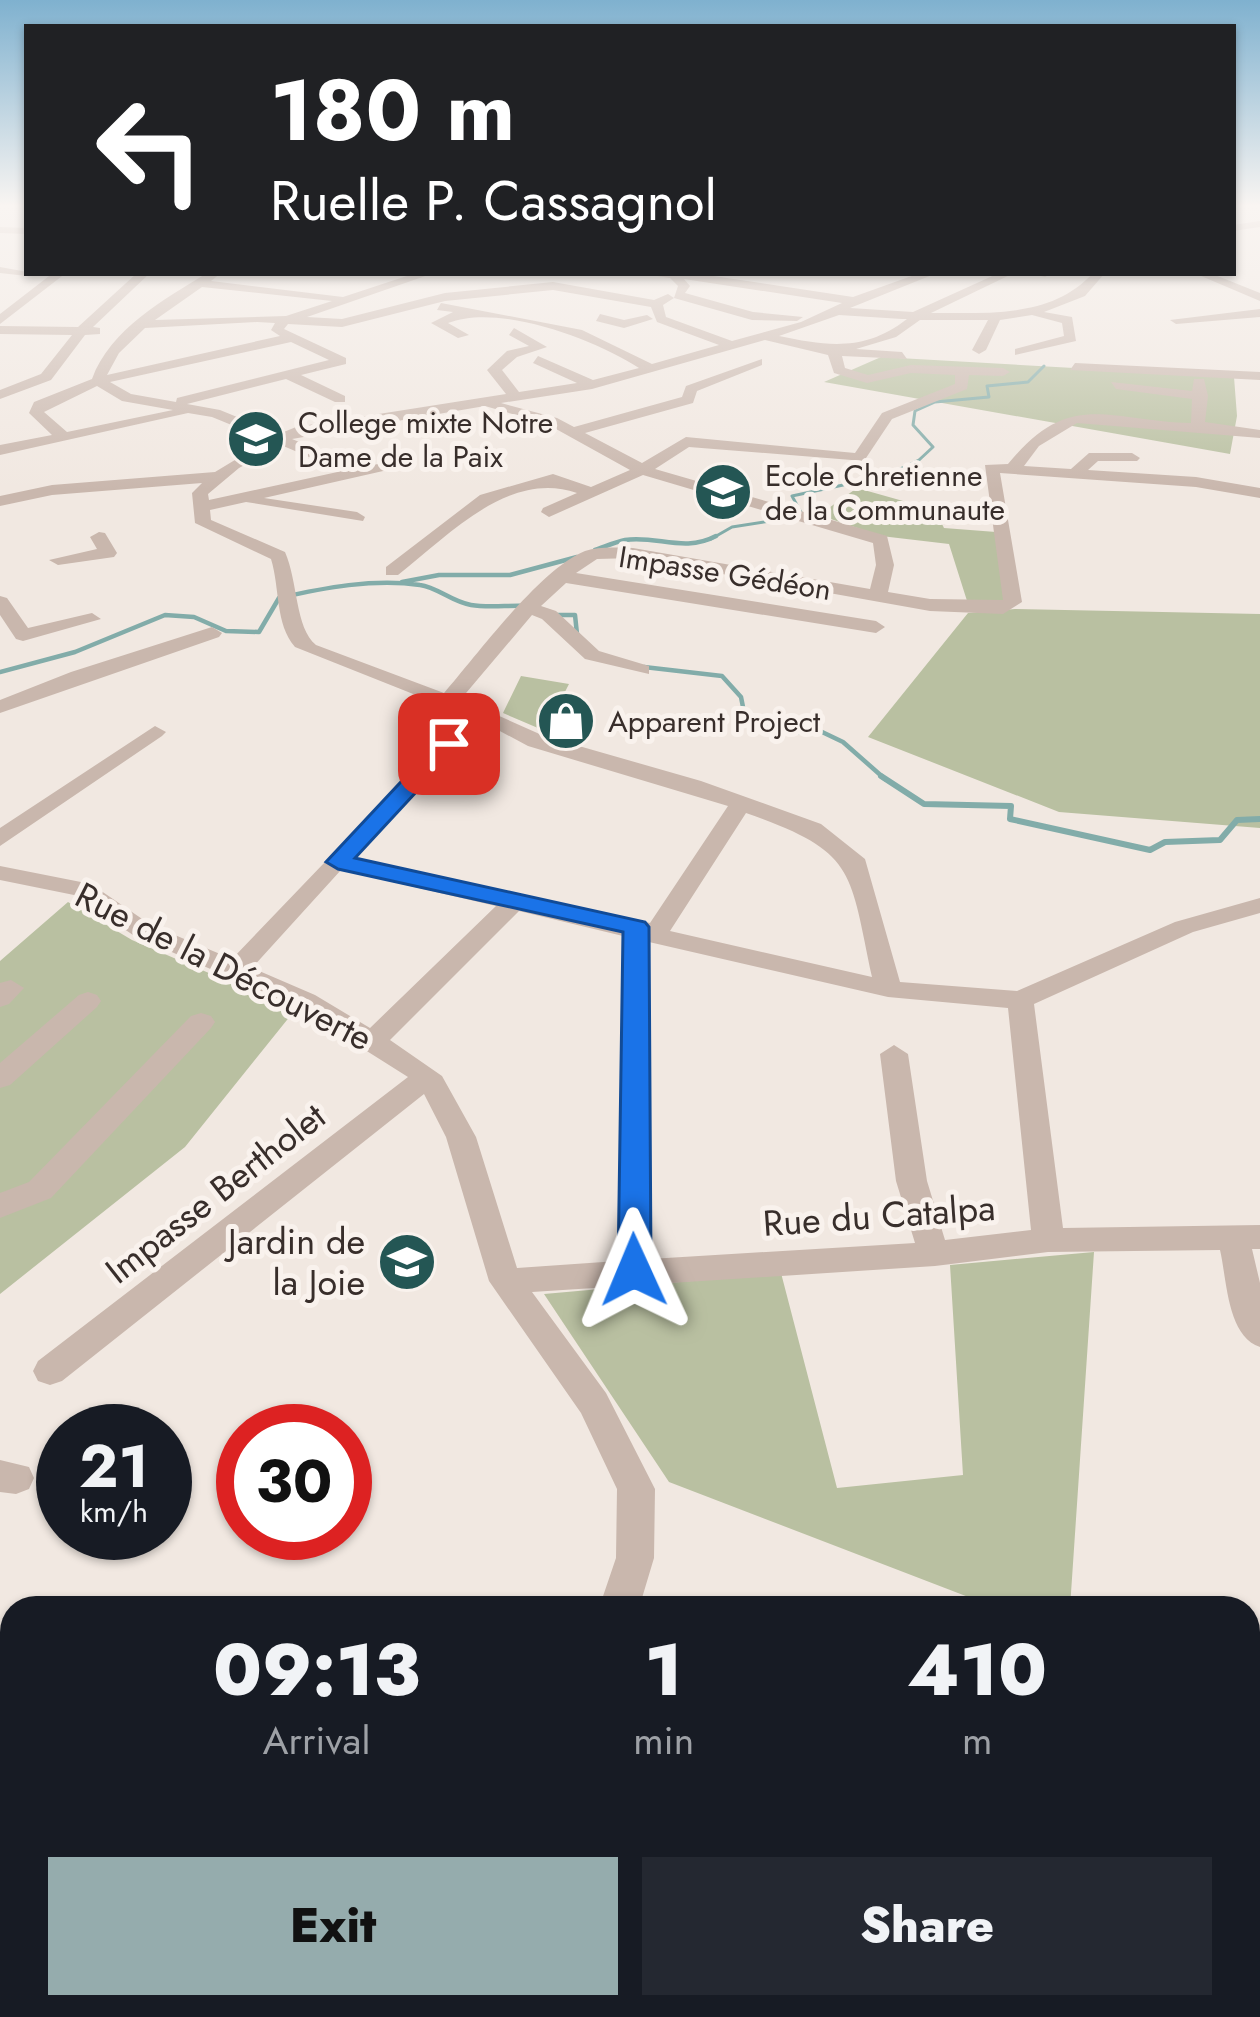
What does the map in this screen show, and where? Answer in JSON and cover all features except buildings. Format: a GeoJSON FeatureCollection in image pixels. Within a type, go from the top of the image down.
{"type":"FeatureCollection","features":[{"type":"Feature","properties":{"kind":"street"},"geometry":{"type":"LineString","coordinates":[[0,394],[46,377],[81,331],[112,302]]}},
{"type":"Feature","properties":{"kind":"street"},"geometry":{"type":"LineString","coordinates":[[98,381],[100,368],[139,328],[174,302]]}},
{"type":"Feature","properties":{"kind":"street"},"geometry":{"type":"LineString","coordinates":[[169,404],[342,359],[277,330],[283,321],[345,302]]}},
{"type":"Feature","properties":{"kind":"street"},"geometry":{"type":"LineString","coordinates":[[0,330],[81,331],[257,318],[342,323],[434,302]]}},
{"type":"Feature","properties":{"kind":"street"},"geometry":{"type":"LineString","coordinates":[[463,335],[437,323],[492,302]]}},
{"type":"Feature","properties":{"kind":"street"},"geometry":{"type":"LineString","coordinates":[[611,302],[654,314],[730,346]]}},
{"type":"Feature","properties":{"kind":"street"},"geometry":{"type":"LineString","coordinates":[[600,319],[624,324],[654,314],[669,302]]}},
{"type":"Feature","properties":{"kind":"street"},"geometry":{"type":"LineString","coordinates":[[703,302],[752,316],[1065,318],[1072,335],[1067,341],[1019,352]]}},
{"type":"Feature","properties":{"kind":"street"},"geometry":{"type":"LineString","coordinates":[[853,302],[835,313],[762,337],[592,385],[324,425],[273,440],[215,477],[200,493],[200,507],[203,523],[279,556],[289,594],[287,620],[295,640],[308,649],[480,713],[536,740],[813,830],[853,859],[887,989]]}},
{"type":"Feature","properties":{"kind":"street"},"geometry":{"type":"LineString","coordinates":[[834,352],[895,334],[910,326],[917,315],[945,302]]}},
{"type":"Feature","properties":{"kind":"street"},"geometry":{"type":"LineString","coordinates":[[1029,315],[1067,302]]}},
{"type":"Feature","properties":{"kind":"street"},"geometry":{"type":"LineString","coordinates":[[420,304],[563,329],[617,345],[652,370]]}},
{"type":"Feature","properties":{"kind":"street"},"geometry":{"type":"LineString","coordinates":[[495,333],[563,329],[617,312],[654,314]]}},
{"type":"Feature","properties":{"kind":"street"},"geometry":{"type":"LineString","coordinates":[[979,350],[995,318],[1002,316]]}},
{"type":"Feature","properties":{"kind":"street"},"geometry":{"type":"LineString","coordinates":[[1176,320],[1258,320]]}},
{"type":"Feature","properties":{"kind":"street"},"geometry":{"type":"LineString","coordinates":[[514,332],[540,347],[512,354],[494,370],[515,395]]}},
{"type":"Feature","properties":{"kind":"street"},"geometry":{"type":"LineString","coordinates":[[762,337],[834,352],[902,356]]}},
{"type":"Feature","properties":{"kind":"street"},"geometry":{"type":"LineString","coordinates":[[64,436],[36,412],[39,404],[98,381],[290,338]]}},
{"type":"Feature","properties":{"kind":"street"},"geometry":{"type":"LineString","coordinates":[[834,352],[838,370],[859,378],[911,369],[1004,372]]}},
{"type":"Feature","properties":{"kind":"street"},"geometry":{"type":"LineString","coordinates":[[538,360],[592,385]]}},
{"type":"Feature","properties":{"kind":"street"},"geometry":{"type":"LineString","coordinates":[[573,431],[688,400],[691,389],[757,362]]}},
{"type":"Feature","properties":{"kind":"street"},"geometry":{"type":"LineString","coordinates":[[1075,367],[1260,376]]}},
{"type":"Feature","properties":{"kind":"street"},"geometry":{"type":"LineString","coordinates":[[0,370],[98,381],[128,398],[203,409],[359,472]]}},
{"type":"Feature","properties":{"kind":"street"},"geometry":{"type":"LineString","coordinates":[[549,512],[642,470],[686,442],[859,458],[879,423],[901,408],[962,386],[962,372]]}},
{"type":"Feature","properties":{"kind":"street"},"geometry":{"type":"LineString","coordinates":[[287,374],[340,400]]}},
{"type":"Feature","properties":{"kind":"street"},"geometry":{"type":"LineString","coordinates":[[1061,377],[1200,390],[1199,425]]}},
{"type":"Feature","properties":{"kind":"street"},"geometry":{"type":"LineString","coordinates":[[475,400],[573,431],[642,470],[881,540],[885,565],[878,596]]}},
{"type":"Feature","properties":{"kind":"street"},"geometry":{"type":"LineString","coordinates":[[0,450],[203,409]]}},
{"type":"Feature","properties":{"kind":"street"},"geometry":{"type":"LineString","coordinates":[[1013,469],[1044,429],[1085,418],[1260,434]]}},
{"type":"Feature","properties":{"kind":"street"},"geometry":{"type":"LineString","coordinates":[[1073,475],[1094,456],[1132,458]]}},
{"type":"Feature","properties":{"kind":"street"},"geometry":{"type":"LineString","coordinates":[[200,507],[409,461]]}},
{"type":"Feature","properties":{"kind":"street"},"geometry":{"type":"LineString","coordinates":[[446,703],[529,608],[578,562],[612,551],[968,610],[1003,608],[1013,602],[991,468],[1196,482],[1260,493]]}},
{"type":"Feature","properties":{"kind":"street"},"geometry":{"type":"LineString","coordinates":[[0,501],[52,490],[215,477]]}},
{"type":"Feature","properties":{"kind":"street"},"geometry":{"type":"LineString","coordinates":[[392,571],[486,498],[553,479],[595,494]]}},
{"type":"Feature","properties":{"kind":"street"},"geometry":{"type":"LineString","coordinates":[[238,499],[357,517]]}},
{"type":"Feature","properties":{"kind":"street"},"geometry":{"type":"LineString","coordinates":[[58,560],[108,553],[99,537]]}},
{"type":"Feature","properties":{"kind":"street","name":"Impasse Gédéon"},"geometry":{"type":"LineString","coordinates":[[565,577],[876,627]]}},
{"type":"Feature","properties":{"kind":"street"},"geometry":{"type":"LineString","coordinates":[[0,602],[23,635],[92,619]]}},
{"type":"Feature","properties":{"kind":"street"},"geometry":{"type":"LineString","coordinates":[[529,608],[549,615],[596,658],[642,670]]}},
{"type":"Feature","properties":{"kind":"street"},"geometry":{"type":"LineString","coordinates":[[0,707],[212,633]]}},
{"type":"Feature","properties":{"kind":"street"},"geometry":{"type":"LineString","coordinates":[[235,971],[480,713]]}},
{"type":"Feature","properties":{"kind":"street"},"geometry":{"type":"LineString","coordinates":[[0,839],[155,732]]}},
{"type":"Feature","properties":{"kind":"street"},"geometry":{"type":"LineString","coordinates":[[634,1270],[646,930],[741,803]]}},
{"type":"Feature","properties":{"kind":"street"},"geometry":{"type":"LineString","coordinates":[[338,862],[887,989],[1020,1000],[1184,927],[1260,905]]}},
{"type":"Feature","properties":{"kind":"street","name":"Rue de la Découverte"},"geometry":{"type":"LineString","coordinates":[[0,873],[82,889],[142,930],[306,1001],[428,1076],[461,1138],[505,1281],[594,1403],[636,1490],[634,1558],[623,1596]]}},
{"type":"Feature","properties":{"kind":"street"},"geometry":{"type":"LineString","coordinates":[[374,1040],[515,902]]}},
{"type":"Feature","properties":{"kind":"street"},"geometry":{"type":"LineString","coordinates":[[1020,1000],[1028,1028],[1048,1240]]}},
{"type":"Feature","properties":{"kind":"street"},"geometry":{"type":"LineString","coordinates":[[0,1078],[88,1001]]}},
{"type":"Feature","properties":{"kind":"street"},"geometry":{"type":"LineString","coordinates":[[0,1206],[40,1190],[201,1022]]}},
{"type":"Feature","properties":{"kind":"street"},"geometry":{"type":"LineString","coordinates":[[894,1054],[908,1158],[923,1228],[935,1253]]}},
{"type":"Feature","properties":{"kind":"street","name":"Impasse Bertholet"},"geometry":{"type":"LineString","coordinates":[[50,1371],[428,1076]]}},
{"type":"Feature","properties":{"kind":"street"},"geometry":{"type":"LineString","coordinates":[[1246,1237],[1254,1327],[1260,1333]]}},
{"type":"Feature","properties":{"kind":"street","name":"Rue du Catalpa"},"geometry":{"type":"LineString","coordinates":[[505,1281],[935,1253],[1048,1240],[1246,1237]]}},
{"type":"Feature","properties":{"kind":"green space"},"geometry":{"type":"Polygon","coordinates":[[[881,357],[1234,377],[1237,416],[1230,454],[824,382],[881,357]]]}},
{"type":"Feature","properties":{"kind":"green space"},"geometry":{"type":"Polygon","coordinates":[[[857,488],[935,510],[944,528],[996,532],[1009,603],[968,604],[949,544],[881,536],[819,515],[857,488]]]}},
{"type":"Feature","properties":{"kind":"green space"},"geometry":{"type":"Polygon","coordinates":[[[1015,609],[1260,614],[1260,828],[1059,812],[868,737],[968,613],[1015,609]]]}},
{"type":"Feature","properties":{"kind":"green space"},"geometry":{"type":"Polygon","coordinates":[[[521,676],[569,684],[545,731],[503,713],[521,676]]]}},
{"type":"Feature","properties":{"kind":"green space"},"geometry":{"type":"Polygon","coordinates":[[[68,902],[132,940],[295,1010],[185,1147],[0,1294],[0,961],[68,902]]]}},
{"type":"Feature","properties":{"kind":"green space"},"geometry":{"type":"Polygon","coordinates":[[[1094,1252],[1071,1596],[966,1596],[669,1482],[544,1294],[781,1273],[837,1488],[963,1475],[950,1265],[1094,1252]]]}},
{"type":"Feature","properties":{"kind":"waterway"},"geometry":{"type":"LineString","coordinates":[[711,539],[732,527],[803,516],[792,496],[885,476],[919,460],[933,447],[913,425],[915,411],[935,402],[989,397],[987,386],[1028,382],[1044,366]]}},
{"type":"Feature","properties":{"kind":"waterway"},"geometry":{"type":"LineString","coordinates":[[595,550],[625,540],[693,543],[716,536]]}},
{"type":"Feature","properties":{"kind":"waterway"},"geometry":{"type":"LineString","coordinates":[[402,582],[439,575],[510,575],[577,557]]}},
{"type":"Feature","properties":{"kind":"waterway"},"geometry":{"type":"LineString","coordinates":[[0,672],[75,652],[165,615],[194,617],[226,631],[259,632],[279,598],[349,585],[420,585],[471,605],[527,606]]}},
{"type":"Feature","properties":{"kind":"waterway"},"geometry":{"type":"LineString","coordinates":[[556,615],[575,615],[577,634]]}},
{"type":"Feature","properties":{"kind":"waterway"},"geometry":{"type":"LineString","coordinates":[[644,667],[722,676],[741,697],[745,717],[780,733],[820,731],[843,742],[883,777]]}},
{"type":"Feature","properties":{"kind":"waterway"},"geometry":{"type":"LineString","coordinates":[[883,777],[924,804],[1011,806],[1010,819],[1150,850],[1165,842],[1220,840],[1237,820],[1260,819]]}},
{"type":"Feature","properties":{"kind":"place","name":"College mixte Notre Dame de la Paix"},"geometry":{"type":"Point","coordinates":[256,439]}},
{"type":"Feature","properties":{"kind":"place","name":"Ecole Chretienne de la Communaute"},"geometry":{"type":"Point","coordinates":[723,492]}},
{"type":"Feature","properties":{"kind":"place","name":"Apparent Project"},"geometry":{"type":"Point","coordinates":[566,721]}},
{"type":"Feature","properties":{"kind":"place","name":"Jardin de la Joie"},"geometry":{"type":"Point","coordinates":[407,1262]}},
{"type":"Feature","properties":{"kind":"route"},"geometry":{"type":"LineString","coordinates":[[449,744],[338,862],[636,927],[634,1270]]}}]}
